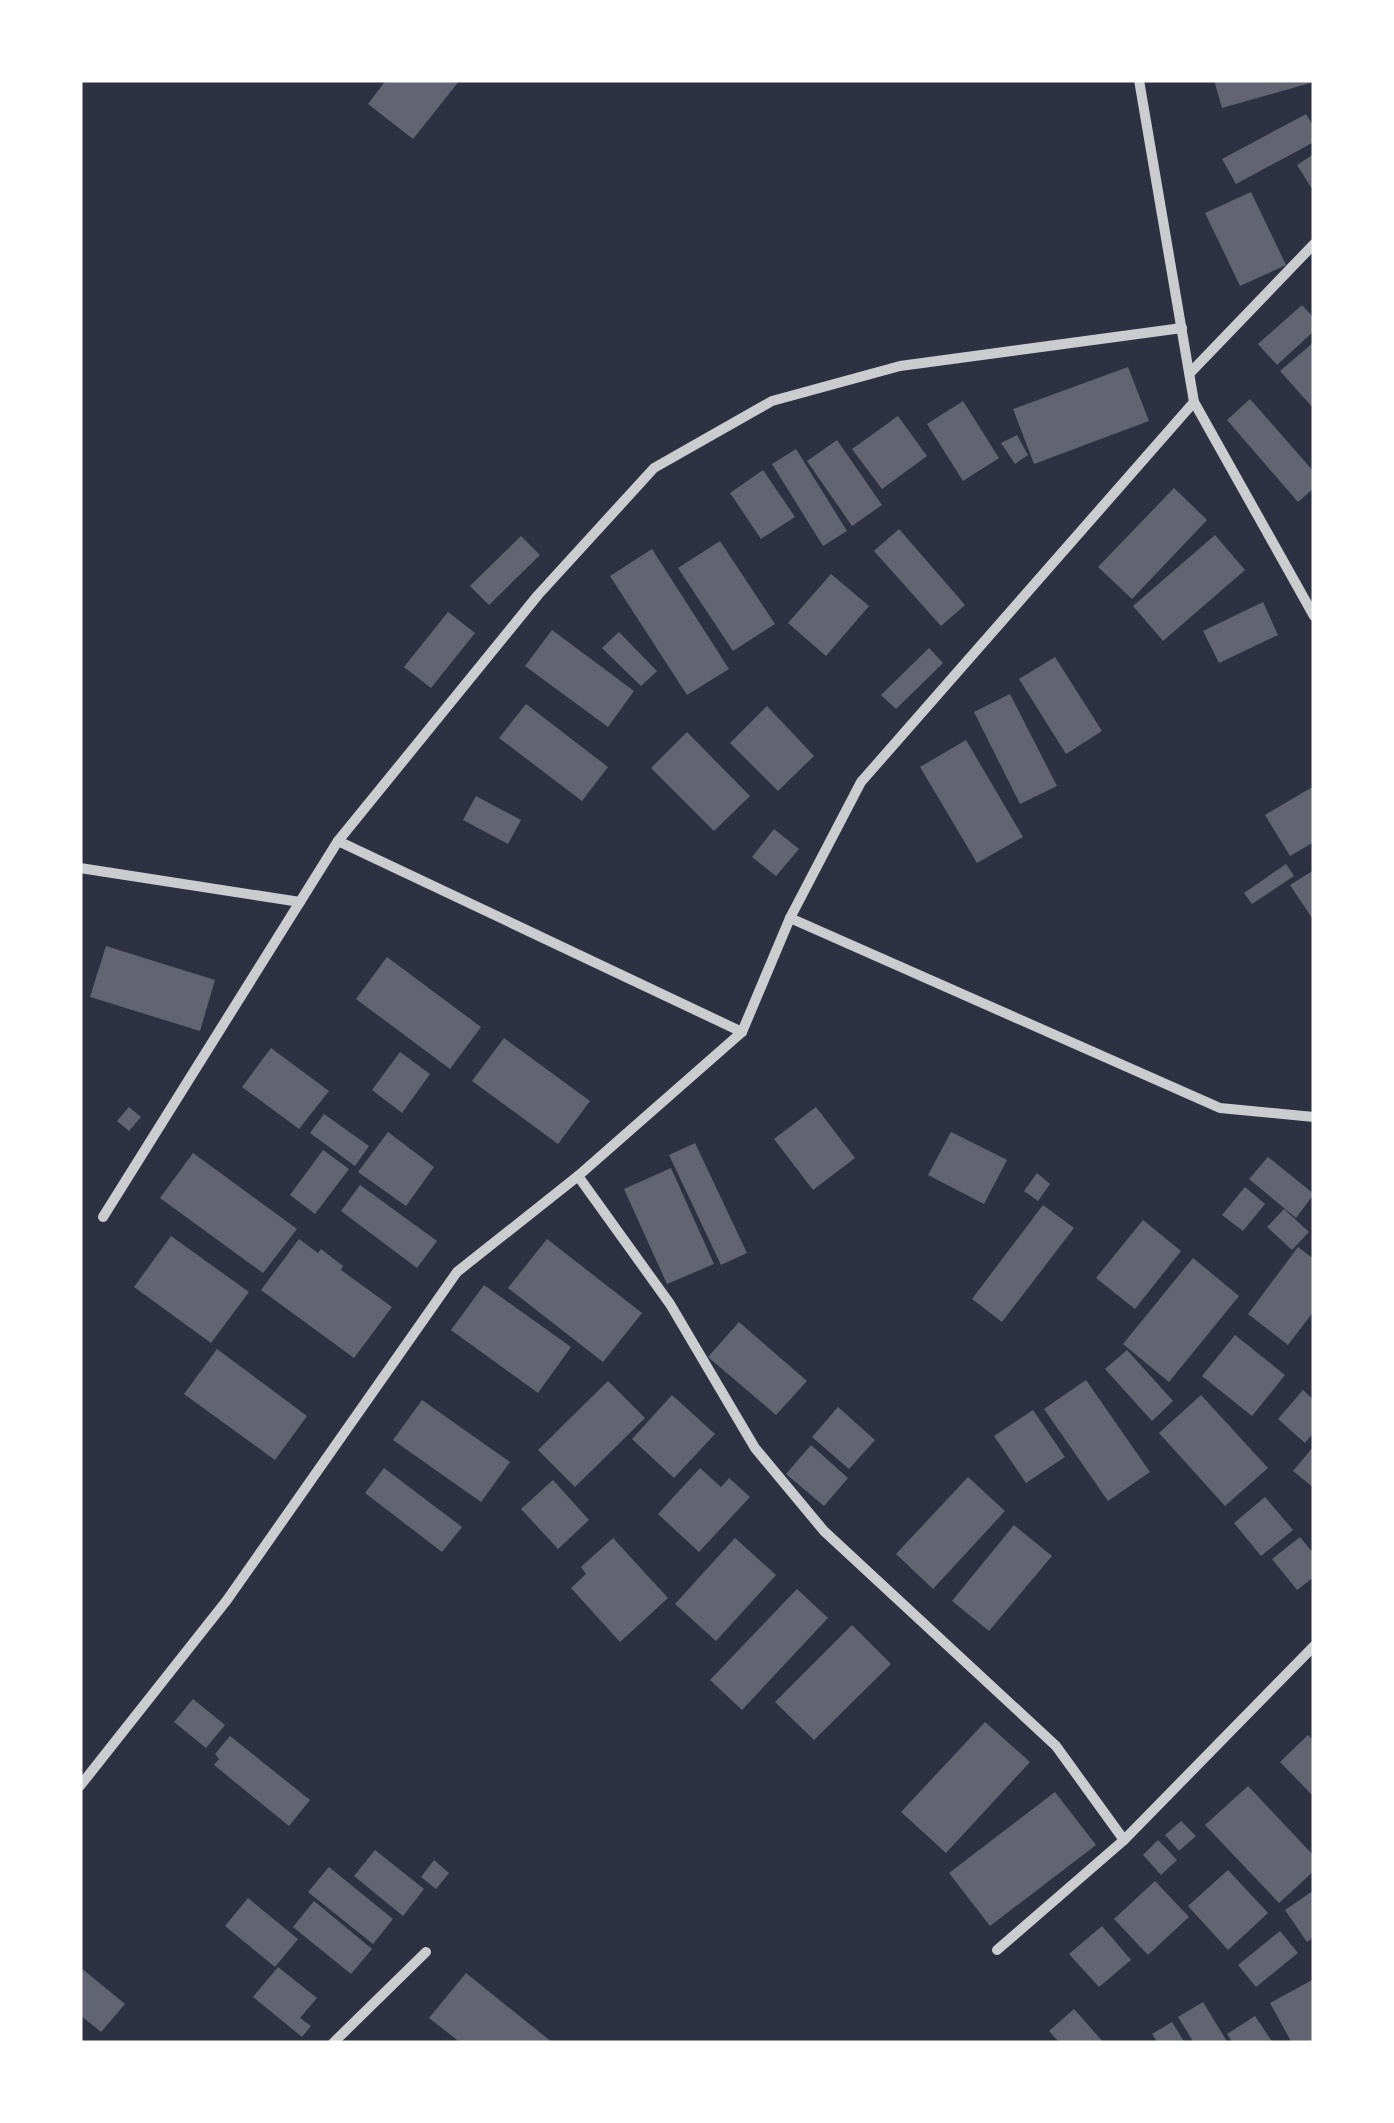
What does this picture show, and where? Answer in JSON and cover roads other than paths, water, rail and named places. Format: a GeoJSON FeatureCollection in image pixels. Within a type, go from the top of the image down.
{"type":"FeatureCollection","features":[{"type":"Feature","properties":{"kind":"street"},"geometry":{"type":"LineString","coordinates":[[1139,80],[1194,402],[1314,616]]}},
{"type":"Feature","properties":{"kind":"street"},"geometry":{"type":"LineString","coordinates":[[1190,373],[1314,244]]}},
{"type":"Feature","properties":{"kind":"street"},"geometry":{"type":"LineString","coordinates":[[103,1217],[338,841],[538,595],[654,468],[772,401],[900,366],[1182,328]]}},
{"type":"Feature","properties":{"kind":"street"},"geometry":{"type":"LineString","coordinates":[[80,1786],[227,1600],[457,1272],[578,1176],[742,1032],[790,918],[861,782],[1194,402]]}},
{"type":"Feature","properties":{"kind":"street"},"geometry":{"type":"LineString","coordinates":[[338,841],[742,1032]]}},
{"type":"Feature","properties":{"kind":"street"},"geometry":{"type":"LineString","coordinates":[[80,868],[300,902]]}},
{"type":"Feature","properties":{"kind":"street"},"geometry":{"type":"LineString","coordinates":[[790,918],[1220,1108],[1314,1117]]}},
{"type":"Feature","properties":{"kind":"street"},"geometry":{"type":"LineString","coordinates":[[578,1176],[670,1304],[754,1448],[824,1531],[1056,1746],[1124,1840]]}},
{"type":"Feature","properties":{"kind":"street"},"geometry":{"type":"LineString","coordinates":[[996,1950],[1124,1840],[1314,1646]]}},
{"type":"Feature","properties":{"kind":"street"},"geometry":{"type":"LineString","coordinates":[[333,2043],[426,1952]]}}]}
